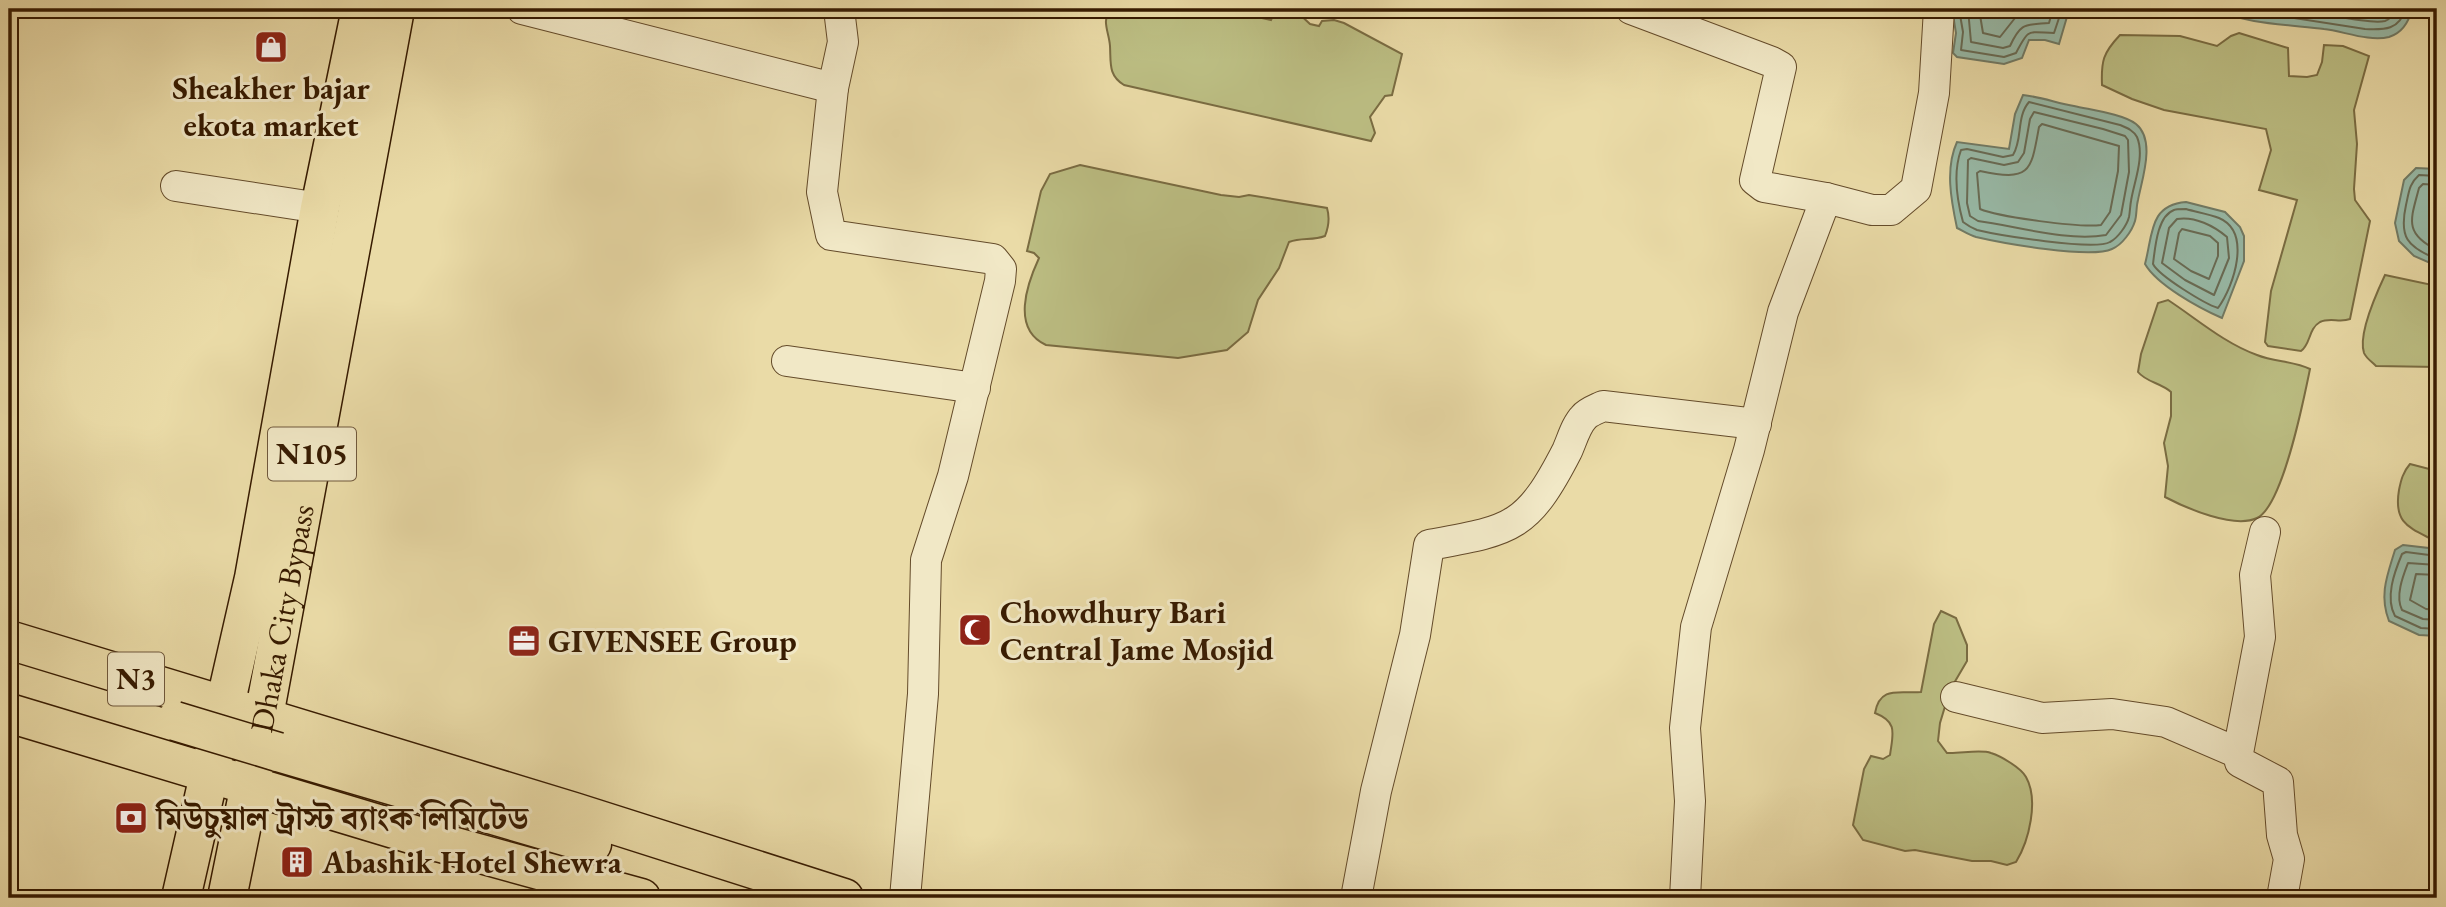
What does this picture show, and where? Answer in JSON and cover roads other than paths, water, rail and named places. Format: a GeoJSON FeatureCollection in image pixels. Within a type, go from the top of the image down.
{"type":"FeatureCollection","features":[{"type":"Feature","properties":{"kind":"highway"},"geometry":{"type":"LineString","coordinates":[[181,898],[254,578],[320,208],[361,9]]}},
{"type":"Feature","properties":{"kind":"highway","name":"Dhaka City Bypass"},"geometry":{"type":"LineString","coordinates":[[227,898],[264,716],[396,9]]}},
{"type":"Feature","properties":{"kind":"highway","name":"N3"},"geometry":{"type":"LineString","coordinates":[[9,640],[264,716],[844,898]]}},
{"type":"Feature","properties":{"kind":"highway","name":"N3"},"geometry":{"type":"LineString","coordinates":[[9,713],[441,843],[640,898]]}},
{"type":"Feature","properties":{"kind":"highway"},"geometry":{"type":"LineString","coordinates":[[175,721],[433,800],[781,898]]}},
{"type":"Feature","properties":{"kind":"street"},"geometry":{"type":"LineString","coordinates":[[522,9],[832,88]]}},
{"type":"Feature","properties":{"kind":"street"},"geometry":{"type":"LineString","coordinates":[[839,9],[843,42],[832,88],[822,192],[831,235],[993,259],[1001,269],[953,476],[926,560],[923,695],[905,898]]}},
{"type":"Feature","properties":{"kind":"street"},"geometry":{"type":"LineString","coordinates":[[1631,9],[1781,67],[1755,180],[1764,187],[1826,198],[1872,210],[1891,211],[1916,190],[1934,93],[1939,9]]}},
{"type":"Feature","properties":{"kind":"street"},"geometry":{"type":"LineString","coordinates":[[176,186],[320,208]]}},
{"type":"Feature","properties":{"kind":"street"},"geometry":{"type":"LineString","coordinates":[[1685,898],[1690,801],[1685,728],[1696,627],[1756,424],[1783,312],[1826,198]]}},
{"type":"Feature","properties":{"kind":"street"},"geometry":{"type":"LineString","coordinates":[[788,361],[975,388]]}},
{"type":"Feature","properties":{"kind":"street"},"geometry":{"type":"LineString","coordinates":[[1356,898],[1377,791],[1415,635],[1429,545],[1489,534],[1506,528],[1524,515],[1542,495],[1584,416],[1603,406],[1756,424]]}},
{"type":"Feature","properties":{"kind":"street"},"geometry":{"type":"LineString","coordinates":[[2265,532],[2255,575],[2260,637],[2238,753],[2240,762],[2278,782],[2282,835],[2289,859],[2282,898]]}},
{"type":"Feature","properties":{"kind":"street"},"geometry":{"type":"LineString","coordinates":[[1956,696],[2042,718],[2112,714],[2166,722],[2238,753]]}},
{"type":"Feature","properties":{"kind":"water"},"geometry":{"type":"Polygon","coordinates":[[[1952,9],[2069,10],[2059,44],[2045,40],[2029,40],[2022,58],[2004,64],[1957,57],[1953,53],[1956,33],[1952,9]]]}},
{"type":"Feature","properties":{"kind":"water"},"geometry":{"type":"Polygon","coordinates":[[[2216,9],[2412,9],[2401,30],[2381,38],[2253,21],[2216,9]]]}},
{"type":"Feature","properties":{"kind":"water"},"geometry":{"type":"Polygon","coordinates":[[[2023,95],[2115,115],[2136,124],[2142,131],[2146,160],[2136,218],[2129,233],[2116,247],[2101,252],[2046,249],[1976,237],[1957,228],[1950,173],[1957,142],[2009,149],[2015,114],[2023,95]]]}},
{"type":"Feature","properties":{"kind":"water"},"geometry":{"type":"Polygon","coordinates":[[[2416,168],[2437,169],[2437,266],[2414,256],[2399,241],[2395,223],[2404,180],[2416,168]]]}},
{"type":"Feature","properties":{"kind":"water"},"geometry":{"type":"Polygon","coordinates":[[[2186,202],[2225,212],[2240,227],[2244,236],[2244,261],[2222,318],[2169,288],[2145,264],[2159,215],[2174,204],[2186,202]]]}},
{"type":"Feature","properties":{"kind":"water"},"geometry":{"type":"Polygon","coordinates":[[[2403,545],[2437,549],[2437,636],[2419,635],[2389,621],[2385,586],[2395,550],[2403,545]]]}},
{"type":"Feature","properties":{"kind":"place","name":"Sheakher bajar ekota market"},"geometry":{"type":"Point","coordinates":[271,47]}},
{"type":"Feature","properties":{"kind":"place","name":"Chowdhury Bari Central Jame Mosjid"},"geometry":{"type":"Point","coordinates":[975,630]}},
{"type":"Feature","properties":{"kind":"place","name":"GIVENSEE Group"},"geometry":{"type":"Point","coordinates":[524,641]}},
{"type":"Feature","properties":{"kind":"place","name":"মিউচুয়াল ট্রাস্ট ব্যাংক লিমিটেড"},"geometry":{"type":"Point","coordinates":[131,818]}},
{"type":"Feature","properties":{"kind":"place","name":"Abashik Hotel Shewra"},"geometry":{"type":"Point","coordinates":[297,862]}}]}
